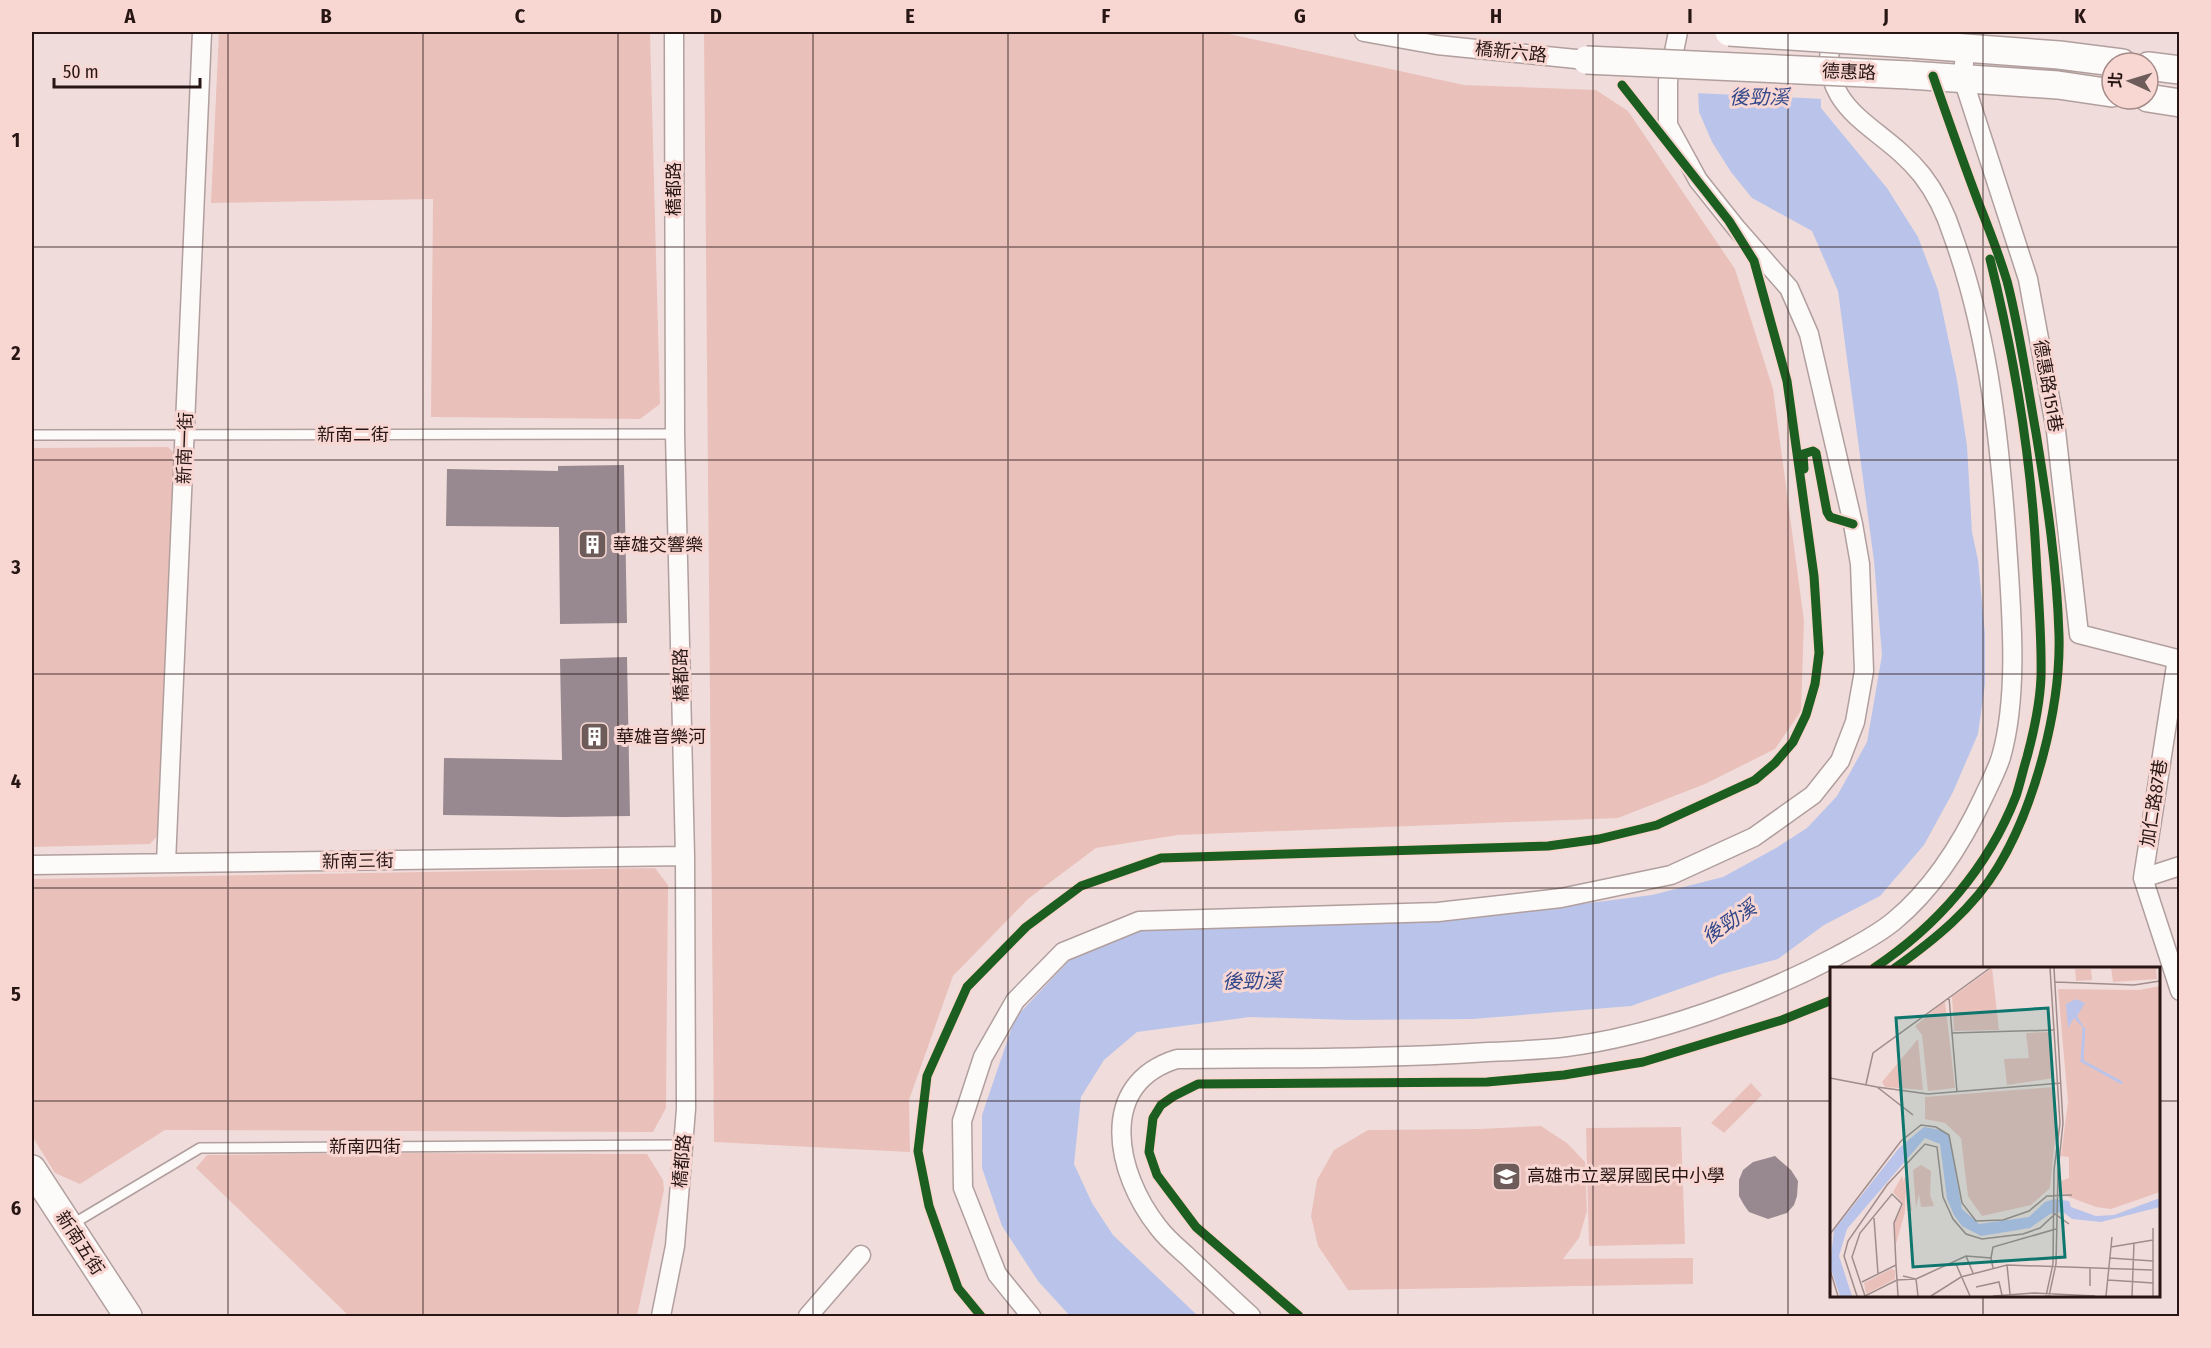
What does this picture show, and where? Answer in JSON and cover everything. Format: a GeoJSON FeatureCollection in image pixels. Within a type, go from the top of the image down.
{"type":"FeatureCollection","features":[{"type":"Feature","properties":{"kind":"street","name":"新南一街"},"geometry":{"type":"LineString","coordinates":[[166,864],[202,32]]}},
{"type":"Feature","properties":{"kind":"street","name":"橋都路"},"geometry":{"type":"LineString","coordinates":[[662,1317],[675,1246],[686,1109],[685,856],[675,434],[674,32]]}},
{"type":"Feature","properties":{"kind":"street","name":"橋新六路"},"geometry":{"type":"LineString","coordinates":[[1364,32],[1437,45],[1586,60]]}},
{"type":"Feature","properties":{"kind":"street"},"geometry":{"type":"LineString","coordinates":[[1031,1317],[997,1274],[963,1188],[962,1121],[983,1057],[1015,1001],[1063,952],[1139,921],[1438,912],[1562,898],[1671,875],[1754,837],[1813,795],[1840,761],[1855,722],[1864,671],[1860,564],[1853,524],[1809,334],[1789,288],[1698,180],[1668,125],[1668,81],[1678,32]]}},
{"type":"Feature","properties":{"kind":"street","name":"德惠路"},"geometry":{"type":"LineString","coordinates":[[1729,32],[2059,55],[2100,60]]}},
{"type":"Feature","properties":{"kind":"street"},"geometry":{"type":"LineString","coordinates":[[1251,1317],[1158,1228],[1144,1207],[1127,1168],[1121,1134],[1124,1108],[1136,1085],[1161,1064],[1177,1059],[1418,1057],[1566,1047],[1658,1027],[1741,1000],[1812,969],[1894,921],[1926,891],[1949,860],[1970,824],[2001,759],[2008,723],[2011,682],[2010,592],[2005,514],[1983,348],[1954,237],[1939,201],[1921,173],[1889,141],[1851,111],[1836,93],[1829,62],[1832,32]]}},
{"type":"Feature","properties":{"kind":"street","name":"德惠路151巷"},"geometry":{"type":"LineString","coordinates":[[1965,48],[1962,79],[2028,279],[2056,431],[2079,634],[2178,659]]}},
{"type":"Feature","properties":{"kind":"street","name":"德惠路"},"geometry":{"type":"LineString","coordinates":[[1586,60],[1909,75],[2058,85],[2100,91]]}},
{"type":"Feature","properties":{"kind":"street"},"geometry":{"type":"LineString","coordinates":[[2160,68],[2180,70]]}},
{"type":"Feature","properties":{"kind":"street"},"geometry":{"type":"LineString","coordinates":[[2160,100],[2180,103]]}},
{"type":"Feature","properties":{"kind":"street","name":"加仁路87巷"},"geometry":{"type":"LineString","coordinates":[[2143,878],[2178,659]]}},
{"type":"Feature","properties":{"kind":"street","name":"新南三街"},"geometry":{"type":"LineString","coordinates":[[32,865],[685,856]]}},
{"type":"Feature","properties":{"kind":"street"},"geometry":{"type":"LineString","coordinates":[[2180,866],[2143,878],[2180,992]]}},
{"type":"Feature","properties":{"kind":"street","name":"新南五街"},"geometry":{"type":"LineString","coordinates":[[32,1169],[128,1317]]}},
{"type":"Feature","properties":{"kind":"street"},"geometry":{"type":"LineString","coordinates":[[807,1317],[861,1255]]}},
{"type":"Feature","properties":{"kind":"lane","name":"新南二街"},"geometry":{"type":"LineString","coordinates":[[32,435],[675,434]]}},
{"type":"Feature","properties":{"kind":"lane","name":"新南四街"},"geometry":{"type":"LineString","coordinates":[[69,1226],[200,1148],[683,1145]]}},
{"type":"Feature","properties":{"kind":"shaded area"},"geometry":{"type":"Polygon","coordinates":[[[219,32],[650,32],[660,404],[640,419],[431,417],[433,199],[211,203],[219,32]]]}},
{"type":"Feature","properties":{"kind":"shaded area"},"geometry":{"type":"Polygon","coordinates":[[[704,32],[1220,32],[1464,85],[1596,90],[1628,111],[1735,269],[1773,389],[1804,621],[1801,711],[1775,749],[1705,784],[1618,818],[1178,835],[1096,848],[1028,899],[953,976],[909,1100],[910,1152],[714,1142],[704,32]]]}},
{"type":"Feature","properties":{"kind":"shaded area"},"geometry":{"type":"Polygon","coordinates":[[[168,447],[176,455],[162,831],[150,844],[32,847],[32,448],[168,447]]]}},
{"type":"Feature","properties":{"kind":"shaded area"},"geometry":{"type":"Polygon","coordinates":[[[655,868],[668,885],[666,1108],[653,1132],[165,1130],[80,1184],[55,1173],[32,1136],[32,879],[655,868]]]}},
{"type":"Feature","properties":{"kind":"shaded area"},"geometry":{"type":"Polygon","coordinates":[[[1751,1083],[1762,1095],[1724,1133],[1711,1123],[1751,1083]]]}},
{"type":"Feature","properties":{"kind":"shaded area"},"geometry":{"type":"Polygon","coordinates":[[[1541,1126],[1567,1143],[1585,1162],[1587,1211],[1579,1238],[1563,1259],[1693,1258],[1693,1284],[1348,1290],[1318,1246],[1311,1216],[1317,1180],[1334,1150],[1368,1130],[1541,1126]]]}},
{"type":"Feature","properties":{"kind":"shaded area"},"geometry":{"type":"Polygon","coordinates":[[[1681,1127],[1685,1244],[1589,1246],[1586,1128],[1681,1127]]]}},
{"type":"Feature","properties":{"kind":"shaded area"},"geometry":{"type":"Polygon","coordinates":[[[647,1154],[663,1180],[664,1190],[637,1316],[349,1316],[196,1168],[207,1155],[647,1154]]]}},
{"type":"Feature","properties":{"kind":"water","name":"後勁溪"},"geometry":{"type":"Polygon","coordinates":[[[1820,32],[1821,108],[1887,188],[1918,237],[1938,290],[1957,380],[1967,446],[1972,532],[1978,560],[1985,634],[1985,684],[1978,734],[1953,792],[1924,845],[1880,896],[1824,925],[1778,959],[1722,974],[1631,1006],[1473,1019],[1350,1020],[1250,1017],[1137,1032],[1104,1060],[1081,1097],[1074,1164],[1092,1203],[1113,1235],[1198,1316],[1070,1316],[1038,1281],[1002,1226],[982,1168],[982,1115],[1015,1018],[1077,952],[1151,926],[1486,916],[1652,895],[1723,877],[1807,828],[1837,796],[1867,742],[1882,655],[1874,561],[1838,291],[1812,231],[1752,198],[1731,172],[1712,142],[1699,112],[1697,66],[1820,32]]]}},
{"type":"Feature","properties":{"kind":"pier"},"geometry":{"type":"Polygon","coordinates":[[[1702,32],[1823,32],[1824,99],[1695,93],[1694,66],[1702,32]]]}},
{"type":"Feature","properties":{"kind":"building","name":"華雄交響樂"},"geometry":{"type":"Polygon","coordinates":[[[624,465],[627,623],[560,624],[559,527],[446,526],[447,469],[558,471],[558,466],[624,465]]]}},
{"type":"Feature","properties":{"kind":"building","name":"華雄音樂河"},"geometry":{"type":"Polygon","coordinates":[[[627,657],[630,816],[443,815],[444,758],[562,760],[560,659],[627,657]]]}},
{"type":"Feature","properties":{"kind":"building"},"geometry":{"type":"Polygon","coordinates":[[[1775,1156],[1791,1170],[1798,1181],[1797,1196],[1794,1205],[1787,1213],[1768,1219],[1749,1212],[1739,1196],[1739,1180],[1743,1170],[1753,1162],[1775,1156]]]}},
{"type":"Feature","properties":{"kind":"cycle path"},"geometry":{"type":"LineString","coordinates":[[1896,967],[1952,923],[1977,897],[1998,867],[2034,786],[2050,724],[2056,693],[2058,663],[2058,610],[2051,534],[2016,319],[2001,262],[1933,76]]}},
{"type":"Feature","properties":{"kind":"cycle path"},"geometry":{"type":"LineString","coordinates":[[981,1316],[958,1288],[929,1206],[918,1151],[927,1076],[967,987],[1026,927],[1081,886],[1161,858],[1548,846],[1599,839],[1657,825],[1755,780],[1775,763],[1793,742],[1806,715],[1815,684],[1819,653],[1814,576],[1787,381],[1754,261],[1729,221],[1622,85]]}},
{"type":"Feature","properties":{"kind":"cycle path"},"geometry":{"type":"LineString","coordinates":[[1875,967],[1919,934],[1939,914],[1958,893],[1991,847],[2016,796],[2030,747],[2038,707],[2041,646],[2034,517],[2026,443],[2014,369],[1990,259]]}},
{"type":"Feature","properties":{"kind":"cycle path"},"geometry":{"type":"LineString","coordinates":[[1804,469],[1803,454],[1813,451],[1816,453],[1827,512],[1830,517],[1853,524]]}},
{"type":"Feature","properties":{"kind":"cycle path"},"geometry":{"type":"LineString","coordinates":[[1299,1316],[1196,1227],[1157,1175],[1149,1152],[1153,1118],[1161,1105],[1174,1096],[1198,1084],[1487,1082],[1564,1075],[1643,1062],[1782,1020],[1830,1001]]}},
{"type":"Feature","properties":{"kind":"place","name":"華雄交響樂"},"geometry":{"type":"Point","coordinates":[592,545]}},
{"type":"Feature","properties":{"kind":"place","name":"華雄音樂河"},"geometry":{"type":"Point","coordinates":[595,737]}},
{"type":"Feature","properties":{"kind":"place","name":"高雄市立翠屏國民中小學"},"geometry":{"type":"Point","coordinates":[1506,1176]}}]}
